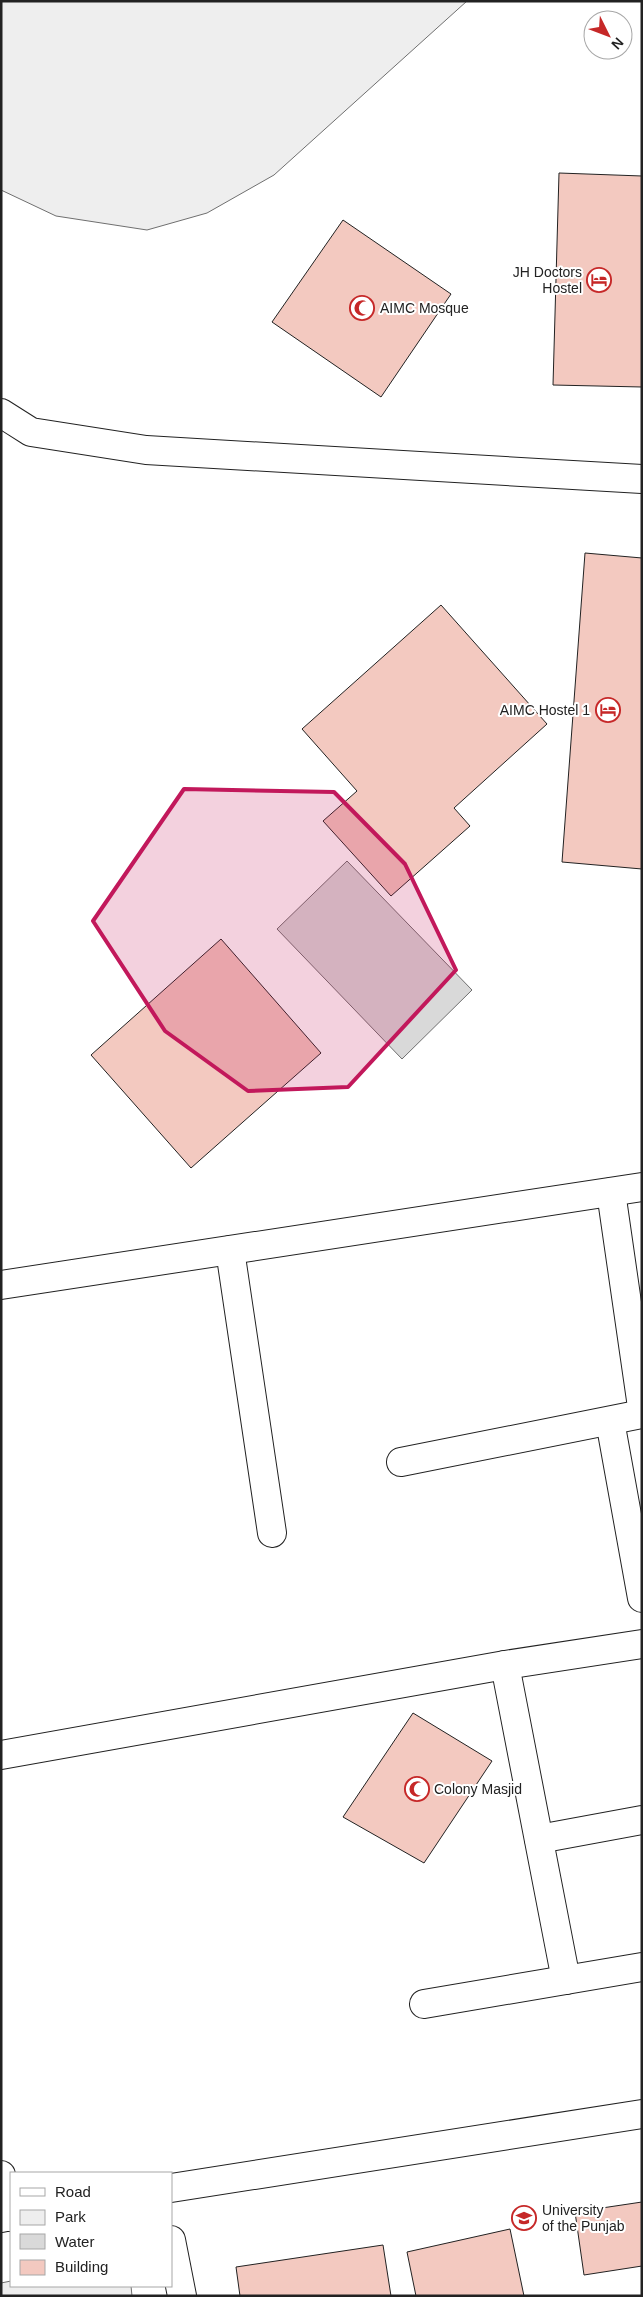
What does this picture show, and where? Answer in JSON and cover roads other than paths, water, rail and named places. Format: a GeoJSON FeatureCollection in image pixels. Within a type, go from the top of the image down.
{"type":"FeatureCollection","features":[{"type":"Feature","properties":{"kind":"street"},"geometry":{"type":"LineString","coordinates":[[1,413],[31,432],[146,450],[642,479]]}},
{"type":"Feature","properties":{"kind":"street"},"geometry":{"type":"LineString","coordinates":[[1,1285],[642,1187]]}},
{"type":"Feature","properties":{"kind":"street"},"geometry":{"type":"LineString","coordinates":[[611,1192],[642,1407]]}},
{"type":"Feature","properties":{"kind":"street"},"geometry":{"type":"LineString","coordinates":[[230,1250],[272,1532]]}},
{"type":"Feature","properties":{"kind":"street"},"geometry":{"type":"LineString","coordinates":[[401,1462],[642,1414]]}},
{"type":"Feature","properties":{"kind":"street"},"geometry":{"type":"LineString","coordinates":[[610,1421],[642,1598]]}},
{"type":"Feature","properties":{"kind":"street"},"geometry":{"type":"LineString","coordinates":[[1,1755],[505,1665],[642,1644]]}},
{"type":"Feature","properties":{"kind":"street"},"geometry":{"type":"LineString","coordinates":[[505,1665],[566,1980]]}},
{"type":"Feature","properties":{"kind":"street"},"geometry":{"type":"LineString","coordinates":[[539,1839],[642,1820]]}},
{"type":"Feature","properties":{"kind":"street"},"geometry":{"type":"LineString","coordinates":[[424,2004],[642,1967]]}},
{"type":"Feature","properties":{"kind":"street"},"geometry":{"type":"LineString","coordinates":[[172,2188],[642,2114]]}},
{"type":"Feature","properties":{"kind":"street"},"geometry":{"type":"LineString","coordinates":[[1,2175],[7,2217]]}},
{"type":"Feature","properties":{"kind":"street"},"geometry":{"type":"LineString","coordinates":[[172,2245],[182,2296]]}},
{"type":"Feature","properties":{"kind":"water"},"geometry":{"type":"Polygon","coordinates":[[[347,861],[472,990],[402,1059],[277,929],[347,861]]]}},
{"type":"Feature","properties":{"kind":"place","name":"JH Doctors Hostel"},"geometry":{"type":"Point","coordinates":[599,280]}},
{"type":"Feature","properties":{"kind":"place","name":"AIMC Mosque"},"geometry":{"type":"Point","coordinates":[362,308]}},
{"type":"Feature","properties":{"kind":"place","name":"AIMC Hostel 1"},"geometry":{"type":"Point","coordinates":[608,710]}},
{"type":"Feature","properties":{"kind":"place","name":"Colony Masjid"},"geometry":{"type":"Point","coordinates":[417,1789]}},
{"type":"Feature","properties":{"kind":"place","name":"University of the Punjab"},"geometry":{"type":"Point","coordinates":[524,2218]}}]}
